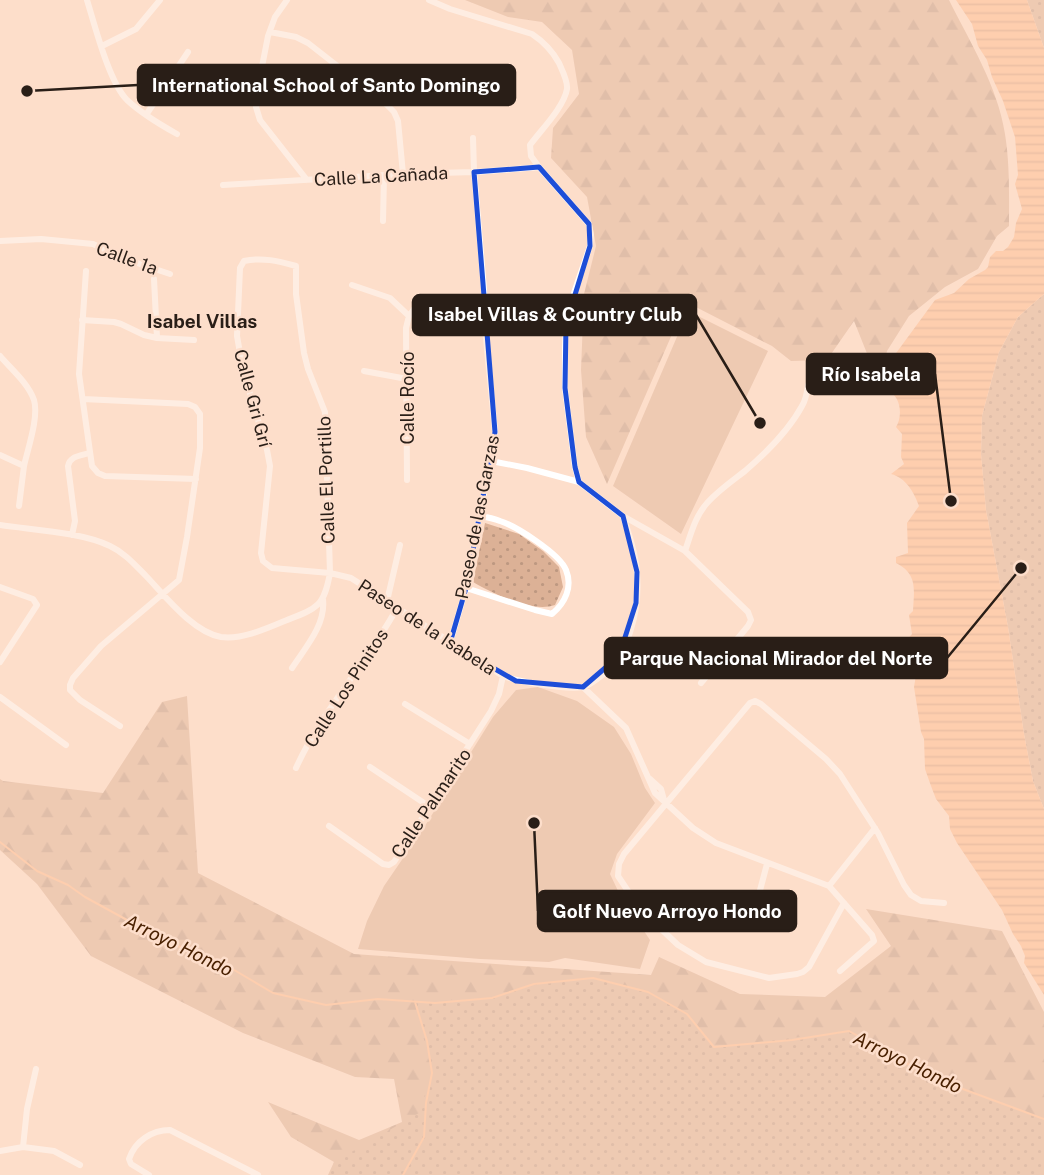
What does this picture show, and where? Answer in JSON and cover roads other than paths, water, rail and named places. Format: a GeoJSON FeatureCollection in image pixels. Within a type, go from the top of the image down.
{"type":"FeatureCollection","features":[{"type":"Feature","properties":{"kind":"street"},"geometry":{"type":"LineString","coordinates":[[87,0],[116,84],[125,98],[177,134]]}},
{"type":"Feature","properties":{"kind":"street"},"geometry":{"type":"LineString","coordinates":[[102,46],[136,29],[160,0]]}},
{"type":"Feature","properties":{"kind":"street"},"geometry":{"type":"LineString","coordinates":[[287,0],[275,17],[270,32],[256,107],[260,120],[307,180]]}},
{"type":"Feature","properties":{"kind":"street"},"geometry":{"type":"LineString","coordinates":[[429,0],[532,34],[544,42],[555,55],[568,86],[562,102],[530,145],[531,156],[589,224],[591,235],[566,324],[565,388],[579,482]]}},
{"type":"Feature","properties":{"kind":"street"},"geometry":{"type":"LineString","coordinates":[[270,32],[296,37],[308,43],[394,112],[398,121],[402,174]]}},
{"type":"Feature","properties":{"kind":"street"},"geometry":{"type":"LineString","coordinates":[[146,115],[188,52]]}},
{"type":"Feature","properties":{"kind":"street","name":"Paseo de las Garzas"},"geometry":{"type":"LineString","coordinates":[[450,643],[466,588],[495,432],[485,328],[473,138]]}},
{"type":"Feature","properties":{"kind":"street","name":"Calle La Cañada"},"geometry":{"type":"LineString","coordinates":[[223,184],[539,167]]}},
{"type":"Feature","properties":{"kind":"street"},"geometry":{"type":"LineString","coordinates":[[383,221],[384,175]]}},
{"type":"Feature","properties":{"kind":"street","name":"Calle 1a"},"geometry":{"type":"LineString","coordinates":[[0,241],[41,239],[93,244],[170,274]]}},
{"type":"Feature","properties":{"kind":"street","name":"Calle Gri Grí"},"geometry":{"type":"LineString","coordinates":[[296,266],[256,258],[244,261],[240,268],[237,337],[243,370],[270,467],[261,553],[263,561],[272,568],[330,573]]}},
{"type":"Feature","properties":{"kind":"street","name":"Calle El Portillo"},"geometry":{"type":"LineString","coordinates":[[292,668],[318,626],[324,611],[323,600],[330,573],[325,412],[304,353],[296,294],[296,266]]}},
{"type":"Feature","properties":{"kind":"street"},"geometry":{"type":"LineString","coordinates":[[86,271],[79,374],[92,466],[105,476],[196,479]]}},
{"type":"Feature","properties":{"kind":"street"},"geometry":{"type":"LineString","coordinates":[[154,279],[157,338]]}},
{"type":"Feature","properties":{"kind":"street"},"geometry":{"type":"LineString","coordinates":[[352,285],[390,298],[409,316],[414,309],[425,308],[485,328]]}},
{"type":"Feature","properties":{"kind":"street","name":"Calle Rocío"},"geometry":{"type":"LineString","coordinates":[[407,480],[406,328],[409,316]]}},
{"type":"Feature","properties":{"kind":"street"},"geometry":{"type":"LineString","coordinates":[[82,320],[114,322],[157,338],[194,340]]}},
{"type":"Feature","properties":{"kind":"street"},"geometry":{"type":"LineString","coordinates":[[0,356],[26,386],[34,401],[35,417],[24,466],[19,506]]}},
{"type":"Feature","properties":{"kind":"street"},"geometry":{"type":"LineString","coordinates":[[363,370],[407,379]]}},
{"type":"Feature","properties":{"kind":"street"},"geometry":{"type":"LineString","coordinates":[[685,551],[695,522],[706,504],[745,471],[789,425],[804,404],[808,385]]}},
{"type":"Feature","properties":{"kind":"street"},"geometry":{"type":"LineString","coordinates":[[83,399],[188,404],[195,407],[200,414],[200,448],[179,580],[101,646],[70,685],[70,690],[79,700],[120,726]]}},
{"type":"Feature","properties":{"kind":"street"},"geometry":{"type":"LineString","coordinates":[[72,535],[75,521],[69,461],[73,457],[89,453]]}},
{"type":"Feature","properties":{"kind":"street"},"geometry":{"type":"LineString","coordinates":[[0,455],[24,466]]}},
{"type":"Feature","properties":{"kind":"street"},"geometry":{"type":"LineString","coordinates":[[491,461],[579,482],[623,516],[685,551],[748,612],[751,620],[748,626],[701,683]]}},
{"type":"Feature","properties":{"kind":"street"},"geometry":{"type":"LineString","coordinates":[[466,588],[552,614],[563,605],[568,587],[566,569],[554,555],[521,530],[479,516]]}},
{"type":"Feature","properties":{"kind":"street"},"geometry":{"type":"LineString","coordinates":[[623,516],[637,572],[636,603],[629,636],[619,656],[606,672],[583,687],[626,728],[655,793],[693,828],[716,843],[829,886],[872,935],[874,941],[840,971]]}},
{"type":"Feature","properties":{"kind":"street"},"geometry":{"type":"LineString","coordinates":[[0,525],[72,535],[97,541],[124,554],[191,621],[206,632],[219,636],[258,632],[306,612],[323,600]]}},
{"type":"Feature","properties":{"kind":"street"},"geometry":{"type":"LineString","coordinates":[[387,601],[400,545]]}},
{"type":"Feature","properties":{"kind":"street","name":"Paseo de la Isabela"},"geometry":{"type":"LineString","coordinates":[[330,573],[351,578],[503,677],[516,681],[583,687]]}},
{"type":"Feature","properties":{"kind":"street"},"geometry":{"type":"LineString","coordinates":[[0,587],[33,599],[37,605],[0,662]]}},
{"type":"Feature","properties":{"kind":"street","name":"Calle Los Pinitos"},"geometry":{"type":"LineString","coordinates":[[296,768],[322,722],[397,608]]}},
{"type":"Feature","properties":{"kind":"street","name":"Calle Palmarito"},"geometry":{"type":"LineString","coordinates":[[329,826],[383,864],[394,862],[491,711],[503,677]]}},
{"type":"Feature","properties":{"kind":"street"},"geometry":{"type":"LineString","coordinates":[[0,697],[66,745]]}},
{"type":"Feature","properties":{"kind":"street"},"geometry":{"type":"LineString","coordinates":[[844,903],[808,967],[797,974],[769,978],[706,962],[678,945],[640,909],[618,876],[619,864],[665,802],[750,703],[755,701],[840,775],[875,828],[911,895],[921,901],[944,903]]}},
{"type":"Feature","properties":{"kind":"street"},"geometry":{"type":"LineString","coordinates":[[405,704],[470,744]]}},
{"type":"Feature","properties":{"kind":"street"},"geometry":{"type":"LineString","coordinates":[[370,768],[430,807]]}},
{"type":"Feature","properties":{"kind":"street"},"geometry":{"type":"LineString","coordinates":[[829,886],[875,828]]}},
{"type":"Feature","properties":{"kind":"street"},"geometry":{"type":"LineString","coordinates":[[755,909],[768,864]]}},
{"type":"Feature","properties":{"kind":"street"},"geometry":{"type":"LineString","coordinates":[[23,1147],[27,1109],[36,1069]]}},
{"type":"Feature","properties":{"kind":"street"},"geometry":{"type":"LineString","coordinates":[[149,1175],[131,1164],[129,1159],[149,1134],[159,1130],[170,1130],[258,1175]]}},
{"type":"Feature","properties":{"kind":"street"},"geometry":{"type":"LineString","coordinates":[[0,1151],[23,1147],[54,1151],[80,1165]]}},
{"type":"Feature","properties":{"kind":"waterway","name":"Arroyo Hondo"},"geometry":{"type":"LineString","coordinates":[[0,842],[37,871],[68,885],[169,943],[219,961],[273,993],[326,1005],[378,999],[435,1003],[492,998],[534,984],[593,978],[648,992],[687,1014],[714,1047],[792,1040],[849,1031],[952,1085],[1044,1119]]}},
{"type":"Feature","properties":{"kind":"waterway","name":"Arroyo Hondo"},"geometry":{"type":"LineString","coordinates":[[403,1175],[424,1137],[426,1103],[432,1073],[427,1041],[415,1002]]}},
{"type":"Feature","properties":{"kind":"place","name":"International School of Santo Domingo"},"geometry":{"type":"Point","coordinates":[27,91]}},
{"type":"Feature","properties":{"kind":"place","name":"Isabel Villas & Country Club"},"geometry":{"type":"Point","coordinates":[760,423]}},
{"type":"Feature","properties":{"kind":"place","name":"Río Isabela"},"geometry":{"type":"Point","coordinates":[951,501]}},
{"type":"Feature","properties":{"kind":"place","name":"Parque Nacional Mirador del Norte"},"geometry":{"type":"Point","coordinates":[1021,568]}},
{"type":"Feature","properties":{"kind":"place","name":"Golf Nuevo Arroyo Hondo"},"geometry":{"type":"Point","coordinates":[534,823]}},
{"type":"Feature","properties":{"kind":"district","name":"Isabel Villas"},"geometry":{"type":"Point","coordinates":[202,321]}}]}
